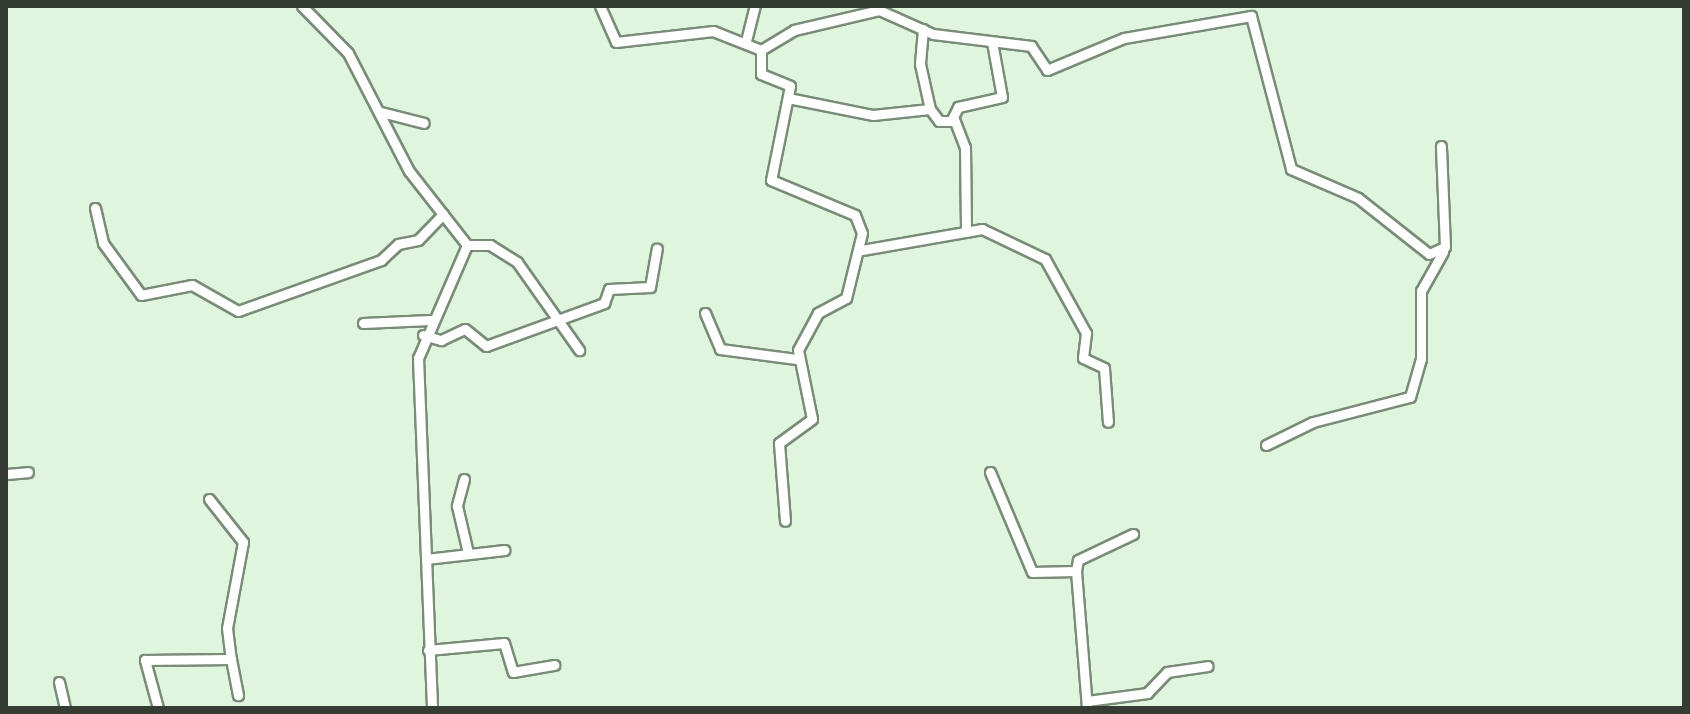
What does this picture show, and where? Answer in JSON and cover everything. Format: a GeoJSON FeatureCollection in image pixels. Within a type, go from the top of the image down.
{"type":"FeatureCollection","features":[{"type":"Feature","properties":{"kind":"street"},"geometry":{"type":"LineString","coordinates":[[302,6],[348,53],[409,171],[467,245],[503,249],[558,314],[579,350]]}},
{"type":"Feature","properties":{"kind":"street"},"geometry":{"type":"LineString","coordinates":[[600,6],[616,42],[697,31],[746,41],[761,50]]}},
{"type":"Feature","properties":{"kind":"street"},"geometry":{"type":"LineString","coordinates":[[746,41],[755,6]]}},
{"type":"Feature","properties":{"kind":"street"},"geometry":{"type":"LineString","coordinates":[[761,50],[794,30],[868,10],[923,29],[1031,46],[1044,70],[1062,69],[1124,38],[1251,16],[1291,169],[1358,198],[1419,251],[1443,252]]}},
{"type":"Feature","properties":{"kind":"street"},"geometry":{"type":"LineString","coordinates":[[923,29],[920,64],[930,109],[939,121],[954,119]]}},
{"type":"Feature","properties":{"kind":"street"},"geometry":{"type":"LineString","coordinates":[[966,232],[965,147],[954,119],[958,107],[1002,97],[992,42]]}},
{"type":"Feature","properties":{"kind":"street"},"geometry":{"type":"LineString","coordinates":[[761,50],[761,74],[788,80],[788,98],[771,180],[855,215],[862,250],[846,298],[818,313],[796,359]]}},
{"type":"Feature","properties":{"kind":"street"},"geometry":{"type":"LineString","coordinates":[[788,98],[873,115],[930,109]]}},
{"type":"Feature","properties":{"kind":"street"},"geometry":{"type":"LineString","coordinates":[[381,112],[424,123]]}},
{"type":"Feature","properties":{"kind":"street"},"geometry":{"type":"LineString","coordinates":[[1266,445],[1313,422],[1410,397],[1421,359],[1421,291],[1443,252],[1441,146]]}},
{"type":"Feature","properties":{"kind":"street"},"geometry":{"type":"LineString","coordinates":[[95,208],[103,243],[141,295],[192,285],[245,311],[381,260],[398,244],[418,240],[443,214]]}},
{"type":"Feature","properties":{"kind":"street"},"geometry":{"type":"LineString","coordinates":[[862,250],[986,229],[1047,261],[1086,333],[1083,358],[1104,368],[1108,422]]}},
{"type":"Feature","properties":{"kind":"street"},"geometry":{"type":"LineString","coordinates":[[432,708],[418,358],[423,335],[467,245]]}},
{"type":"Feature","properties":{"kind":"street"},"geometry":{"type":"LineString","coordinates":[[423,335],[441,340],[465,329],[486,346],[558,314],[604,303],[609,289],[653,286],[657,249]]}},
{"type":"Feature","properties":{"kind":"street"},"geometry":{"type":"LineString","coordinates":[[705,313],[721,349],[796,359]]}},
{"type":"Feature","properties":{"kind":"street"},"geometry":{"type":"LineString","coordinates":[[363,323],[430,320]]}},
{"type":"Feature","properties":{"kind":"street"},"geometry":{"type":"LineString","coordinates":[[785,521],[779,443],[812,419],[812,388],[796,359]]}},
{"type":"Feature","properties":{"kind":"street"},"geometry":{"type":"LineString","coordinates":[[6,474],[28,472]]}},
{"type":"Feature","properties":{"kind":"street"},"geometry":{"type":"LineString","coordinates":[[990,472],[1032,572],[1076,571]]}},
{"type":"Feature","properties":{"kind":"street"},"geometry":{"type":"LineString","coordinates":[[464,479],[457,506],[468,553]]}},
{"type":"Feature","properties":{"kind":"street"},"geometry":{"type":"LineString","coordinates":[[209,499],[243,542],[227,628],[238,695]]}},
{"type":"Feature","properties":{"kind":"street"},"geometry":{"type":"LineString","coordinates":[[1133,534],[1078,560],[1076,571],[1087,705],[1147,693],[1167,672],[1208,666]]}},
{"type":"Feature","properties":{"kind":"street"},"geometry":{"type":"LineString","coordinates":[[426,559],[504,550]]}},
{"type":"Feature","properties":{"kind":"street"},"geometry":{"type":"LineString","coordinates":[[428,650],[504,643],[513,672],[554,665]]}},
{"type":"Feature","properties":{"kind":"street"},"geometry":{"type":"LineString","coordinates":[[158,708],[145,660],[231,659]]}},
{"type":"Feature","properties":{"kind":"street"},"geometry":{"type":"LineString","coordinates":[[59,682],[65,708]]}}]}
